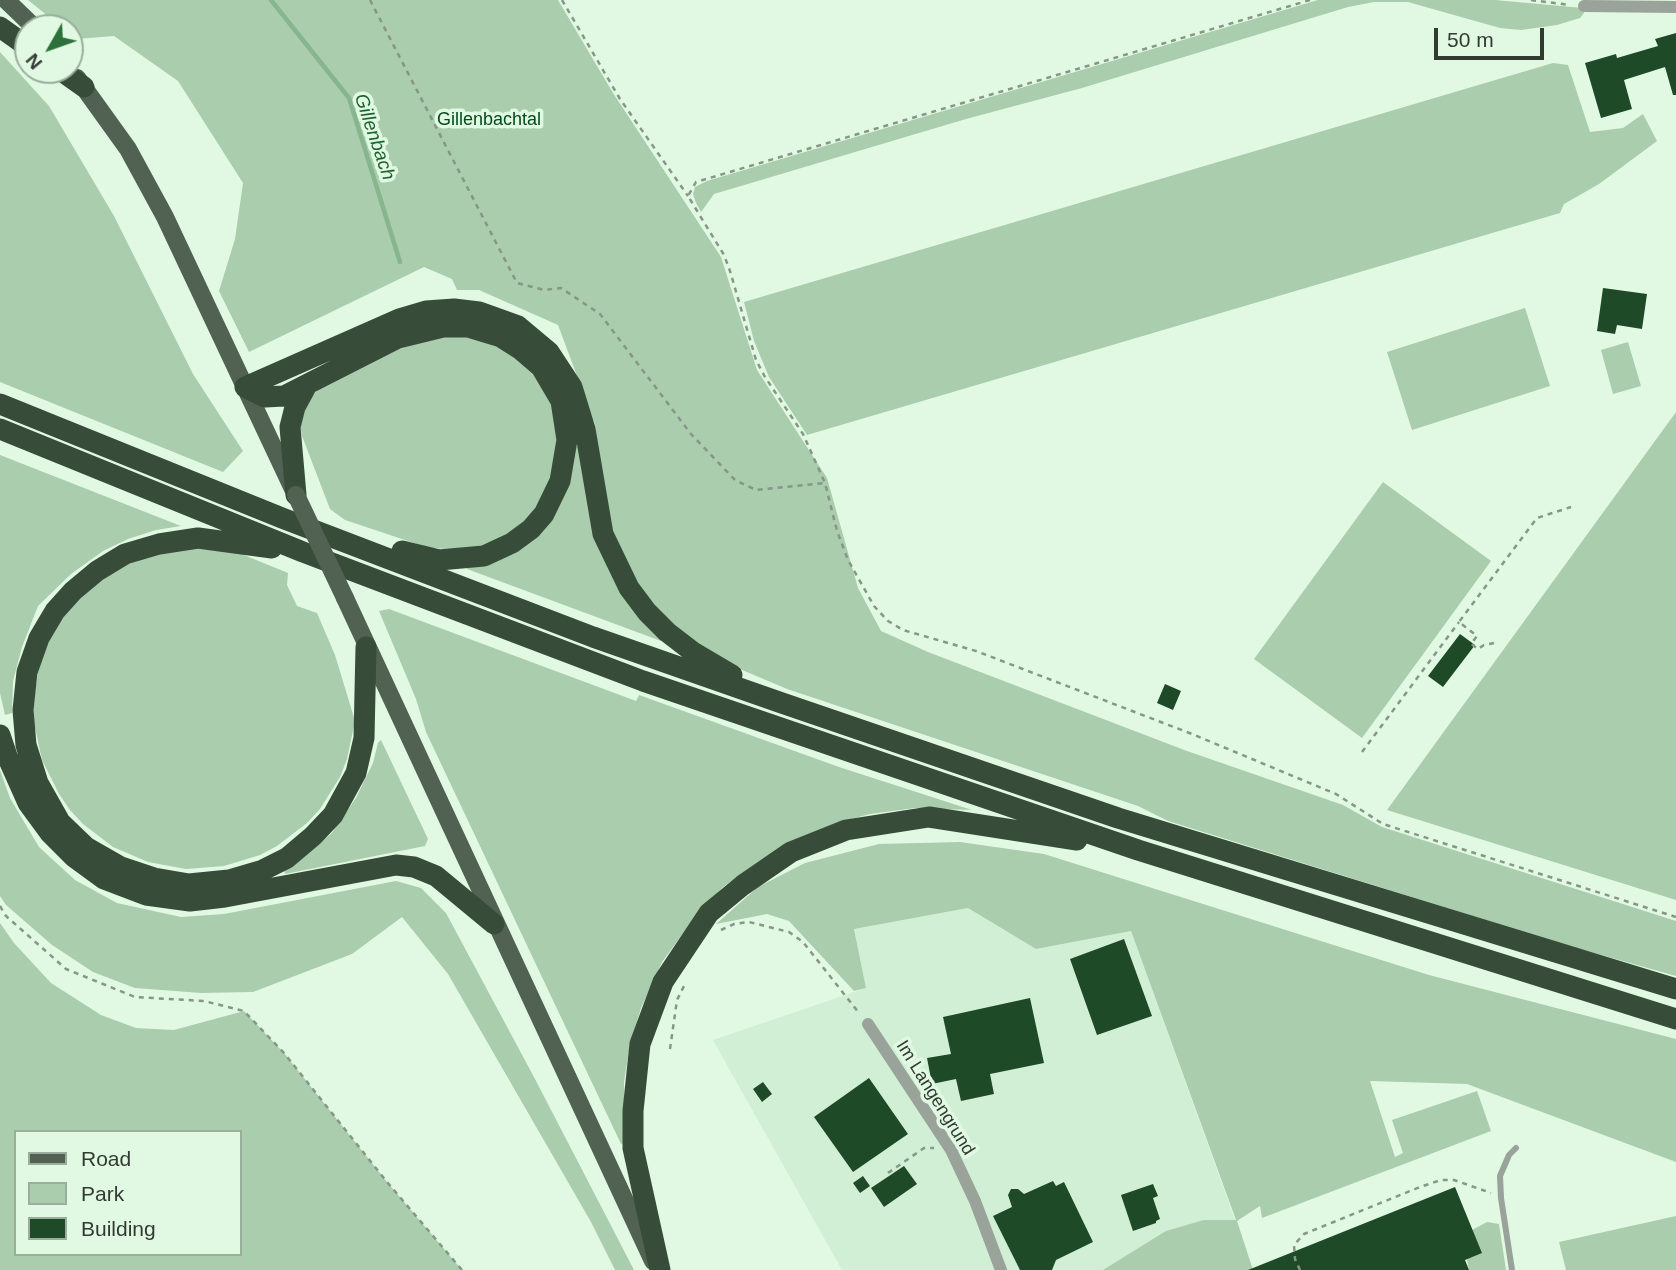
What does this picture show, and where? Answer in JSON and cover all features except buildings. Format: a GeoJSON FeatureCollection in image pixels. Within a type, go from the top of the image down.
{"type":"FeatureCollection","features":[{"type":"Feature","properties":{"kind":"highway"},"geometry":{"type":"LineString","coordinates":[[80,84],[84,87]]}},
{"type":"Feature","properties":{"kind":"highway"},"geometry":{"type":"LineString","coordinates":[[245,387],[399,319],[426,311],[472,310],[518,326],[550,352],[572,387],[588,442],[603,534],[634,594],[647,612],[680,643],[779,702]]}},
{"type":"Feature","properties":{"kind":"highway"},"geometry":{"type":"LineString","coordinates":[[245,387],[270,398],[284,396],[411,333],[456,326],[490,333],[510,342],[530,357],[557,392],[565,412],[567,428],[563,470],[556,493],[537,522],[504,548],[474,558],[427,558],[282,518]]}},
{"type":"Feature","properties":{"kind":"highway"},"geometry":{"type":"LineString","coordinates":[[296,495],[290,427],[295,407],[307,385]]}},
{"type":"Feature","properties":{"kind":"highway"},"geometry":{"type":"LineString","coordinates":[[0,404],[282,518],[593,637],[779,702],[1118,818],[1676,989]]}},
{"type":"Feature","properties":{"kind":"highway"},"geometry":{"type":"LineString","coordinates":[[0,429],[303,552],[643,681],[1138,850],[1676,1018]]}},
{"type":"Feature","properties":{"kind":"highway"},"geometry":{"type":"LineString","coordinates":[[303,552],[198,538],[159,544],[125,554],[73,591],[55,611],[39,638],[27,672],[23,710],[26,745],[37,783],[60,822],[86,847],[121,867],[154,878],[190,884],[229,880],[263,870],[286,858],[333,815],[356,773],[364,738],[366,646]]}},
{"type":"Feature","properties":{"kind":"highway"},"geometry":{"type":"LineString","coordinates":[[0,735],[28,803],[50,833],[74,857],[104,879],[146,895],[190,901],[225,897],[396,865],[414,867],[436,876],[494,923]]}},
{"type":"Feature","properties":{"kind":"highway"},"geometry":{"type":"LineString","coordinates":[[659,1270],[633,1148],[633,1111],[640,1044],[663,982],[709,913],[743,885],[791,852],[846,831],[895,821],[929,817],[1138,850]]}},
{"type":"Feature","properties":{"kind":"main road"},"geometry":{"type":"LineString","coordinates":[[6,0],[20,14]]}},
{"type":"Feature","properties":{"kind":"main road"},"geometry":{"type":"LineString","coordinates":[[82,84],[128,149],[188,263],[494,923],[659,1270]]}},
{"type":"Feature","properties":{"kind":"street"},"geometry":{"type":"LineString","coordinates":[[1584,6],[1620,3],[1676,7]]}},
{"type":"Feature","properties":{"kind":"street","name":"Im Langengrund"},"geometry":{"type":"LineString","coordinates":[[868,1024],[951,1150],[975,1201],[1001,1270]]}},
{"type":"Feature","properties":{"kind":"lane"},"geometry":{"type":"LineString","coordinates":[[1512,1270],[1500,1176],[1509,1155],[1516,1148]]}},
{"type":"Feature","properties":{"kind":"path"},"geometry":{"type":"LineString","coordinates":[[370,0],[517,283],[544,290],[561,288],[600,314],[691,434],[735,480],[756,490],[825,483]]}},
{"type":"Feature","properties":{"kind":"path"},"geometry":{"type":"LineString","coordinates":[[562,0],[620,99],[688,196],[724,255],[756,360],[803,434],[825,483],[837,531],[858,579],[874,606],[888,621],[903,630],[976,651],[1192,734],[1336,794],[1383,824],[1676,917]]}},
{"type":"Feature","properties":{"kind":"path"},"geometry":{"type":"LineString","coordinates":[[688,196],[696,182],[1310,0]]}},
{"type":"Feature","properties":{"kind":"path"},"geometry":{"type":"LineString","coordinates":[[1531,0],[1584,6]]}},
{"type":"Feature","properties":{"kind":"path"},"geometry":{"type":"LineString","coordinates":[[1362,752],[1537,518],[1571,506]]}},
{"type":"Feature","properties":{"kind":"path"},"geometry":{"type":"LineString","coordinates":[[1459,622],[1477,636],[1471,644],[1478,649],[1494,643]]}},
{"type":"Feature","properties":{"kind":"path"},"geometry":{"type":"LineString","coordinates":[[0,906],[6,916],[66,969],[135,997],[204,1001],[244,1011],[284,1053],[387,1182],[462,1270]]}},
{"type":"Feature","properties":{"kind":"path"},"geometry":{"type":"LineString","coordinates":[[720,930],[749,922],[789,932],[803,942],[868,1024]]}},
{"type":"Feature","properties":{"kind":"path"},"geometry":{"type":"LineString","coordinates":[[670,1049],[677,1000],[687,979]]}},
{"type":"Feature","properties":{"kind":"path"},"geometry":{"type":"LineString","coordinates":[[888,1173],[924,1148],[951,1150]]}},
{"type":"Feature","properties":{"kind":"path"},"geometry":{"type":"LineString","coordinates":[[1300,1270],[1295,1259],[1294,1245],[1304,1234],[1420,1187],[1454,1180],[1501,1198]]}},
{"type":"Feature","properties":{"kind":"shaded area"},"geometry":{"type":"Polygon","coordinates":[[[968,908],[1036,949],[1131,931],[1253,1270],[842,1270],[713,1040],[866,988],[854,929],[968,908]]]}},
{"type":"Feature","properties":{"kind":"green space","name":"Gillenbachtal"},"geometry":{"type":"Polygon","coordinates":[[[28,0],[558,0],[613,93],[721,257],[757,370],[827,478],[858,588],[881,631],[928,652],[1187,751],[1343,805],[1382,827],[1676,921],[1676,976],[1566,945],[1168,821],[1138,806],[787,689],[721,661],[679,635],[652,605],[624,565],[606,511],[595,424],[558,325],[479,290],[457,290],[452,279],[424,267],[249,352],[219,291],[235,239],[243,183],[178,81],[114,36],[84,38],[84,14],[46,14],[28,0]]]}},
{"type":"Feature","properties":{"kind":"green space"},"geometry":{"type":"Polygon","coordinates":[[[1318,0],[1495,0],[1583,8],[1584,13],[1580,18],[1557,25],[1521,30],[1500,28],[1408,2],[1374,2],[1348,7],[1082,88],[966,119],[714,194],[701,212],[693,194],[695,187],[707,181],[1318,0]]]}},
{"type":"Feature","properties":{"kind":"green space"},"geometry":{"type":"Polygon","coordinates":[[[0,52],[14,67],[14,84],[29,84],[49,106],[114,216],[193,374],[243,451],[223,472],[0,382],[0,52]]]}},
{"type":"Feature","properties":{"kind":"green space"},"geometry":{"type":"Polygon","coordinates":[[[1553,63],[1568,65],[1590,132],[1623,128],[1643,114],[1657,141],[1599,184],[1564,204],[1560,213],[807,435],[769,377],[754,341],[744,302],[1553,63]]]}},
{"type":"Feature","properties":{"kind":"green space"},"geometry":{"type":"Polygon","coordinates":[[[1525,308],[1550,386],[1412,430],[1387,352],[1525,308]]]}},
{"type":"Feature","properties":{"kind":"green space"},"geometry":{"type":"Polygon","coordinates":[[[449,333],[479,337],[529,364],[558,416],[562,446],[540,507],[520,528],[489,546],[465,550],[429,548],[345,520],[330,509],[300,425],[302,409],[319,388],[387,352],[449,333]]]}},
{"type":"Feature","properties":{"kind":"green space"},"geometry":{"type":"Polygon","coordinates":[[[1628,342],[1641,386],[1613,394],[1601,350],[1628,342]]]}},
{"type":"Feature","properties":{"kind":"green space"},"geometry":{"type":"Polygon","coordinates":[[[1676,412],[1676,900],[1387,810],[1676,412]]]}},
{"type":"Feature","properties":{"kind":"green space"},"geometry":{"type":"Polygon","coordinates":[[[575,446],[582,447],[585,473],[661,641],[467,569],[466,566],[521,545],[575,446]]]}},
{"type":"Feature","properties":{"kind":"green space"},"geometry":{"type":"Polygon","coordinates":[[[0,455],[181,526],[156,530],[103,551],[71,574],[38,606],[22,647],[13,681],[12,713],[5,715],[0,693],[0,455]]]}},
{"type":"Feature","properties":{"kind":"green space"},"geometry":{"type":"Polygon","coordinates":[[[1383,482],[1491,561],[1362,738],[1254,659],[1383,482]]]}},
{"type":"Feature","properties":{"kind":"green space"},"geometry":{"type":"Polygon","coordinates":[[[200,547],[239,553],[288,573],[287,585],[297,606],[317,613],[335,655],[355,721],[347,759],[340,777],[320,809],[307,823],[277,846],[260,855],[224,866],[186,869],[148,862],[113,847],[83,824],[70,810],[42,760],[33,704],[39,666],[53,630],[89,585],[141,556],[200,547]]]}},
{"type":"Feature","properties":{"kind":"green space"},"geometry":{"type":"Polygon","coordinates":[[[389,609],[636,701],[639,695],[839,767],[972,810],[915,808],[870,814],[836,823],[796,839],[723,887],[694,918],[662,962],[641,1008],[630,1044],[624,1082],[625,1143],[621,1144],[426,732],[416,699],[379,611],[389,609]]]}},
{"type":"Feature","properties":{"kind":"green space"},"geometry":{"type":"Polygon","coordinates":[[[381,740],[428,839],[425,846],[285,874],[284,870],[331,834],[356,798],[381,740]]]}},
{"type":"Feature","properties":{"kind":"green space"},"geometry":{"type":"Polygon","coordinates":[[[0,770],[10,798],[39,847],[75,880],[117,903],[181,917],[224,914],[396,881],[421,888],[446,913],[634,1270],[615,1270],[591,1222],[448,974],[402,917],[352,954],[253,992],[201,993],[135,988],[93,972],[52,945],[6,905],[0,896],[0,770]]]}},
{"type":"Feature","properties":{"kind":"green space"},"geometry":{"type":"Polygon","coordinates":[[[960,842],[1044,854],[1429,975],[1676,1039],[1676,1162],[1467,1084],[1370,1081],[1395,1157],[1403,1153],[1392,1120],[1477,1091],[1491,1131],[1262,1218],[1260,1206],[1237,1221],[1253,1270],[1103,1270],[1166,1231],[1204,1220],[1236,1220],[1131,931],[1036,949],[968,908],[854,929],[866,988],[854,991],[789,921],[767,914],[716,924],[758,887],[805,863],[879,844],[960,842]]]}},
{"type":"Feature","properties":{"kind":"green space"},"geometry":{"type":"Polygon","coordinates":[[[0,923],[14,943],[51,983],[101,1015],[136,1028],[174,1030],[244,1011],[284,1053],[387,1182],[462,1270],[0,1270],[0,923]]]}},
{"type":"Feature","properties":{"kind":"green space"},"geometry":{"type":"Polygon","coordinates":[[[1676,1216],[1676,1270],[1566,1270],[1559,1242],[1676,1216]]]}},
{"type":"Feature","properties":{"kind":"green space"},"geometry":{"type":"Polygon","coordinates":[[[1487,1222],[1499,1224],[1506,1270],[1469,1270],[1467,1259],[1481,1253],[1472,1230],[1487,1222]]]}},
{"type":"Feature","properties":{"kind":"waterway","name":"Gillenbach"},"geometry":{"type":"LineString","coordinates":[[271,0],[349,98],[400,262]]}}]}
